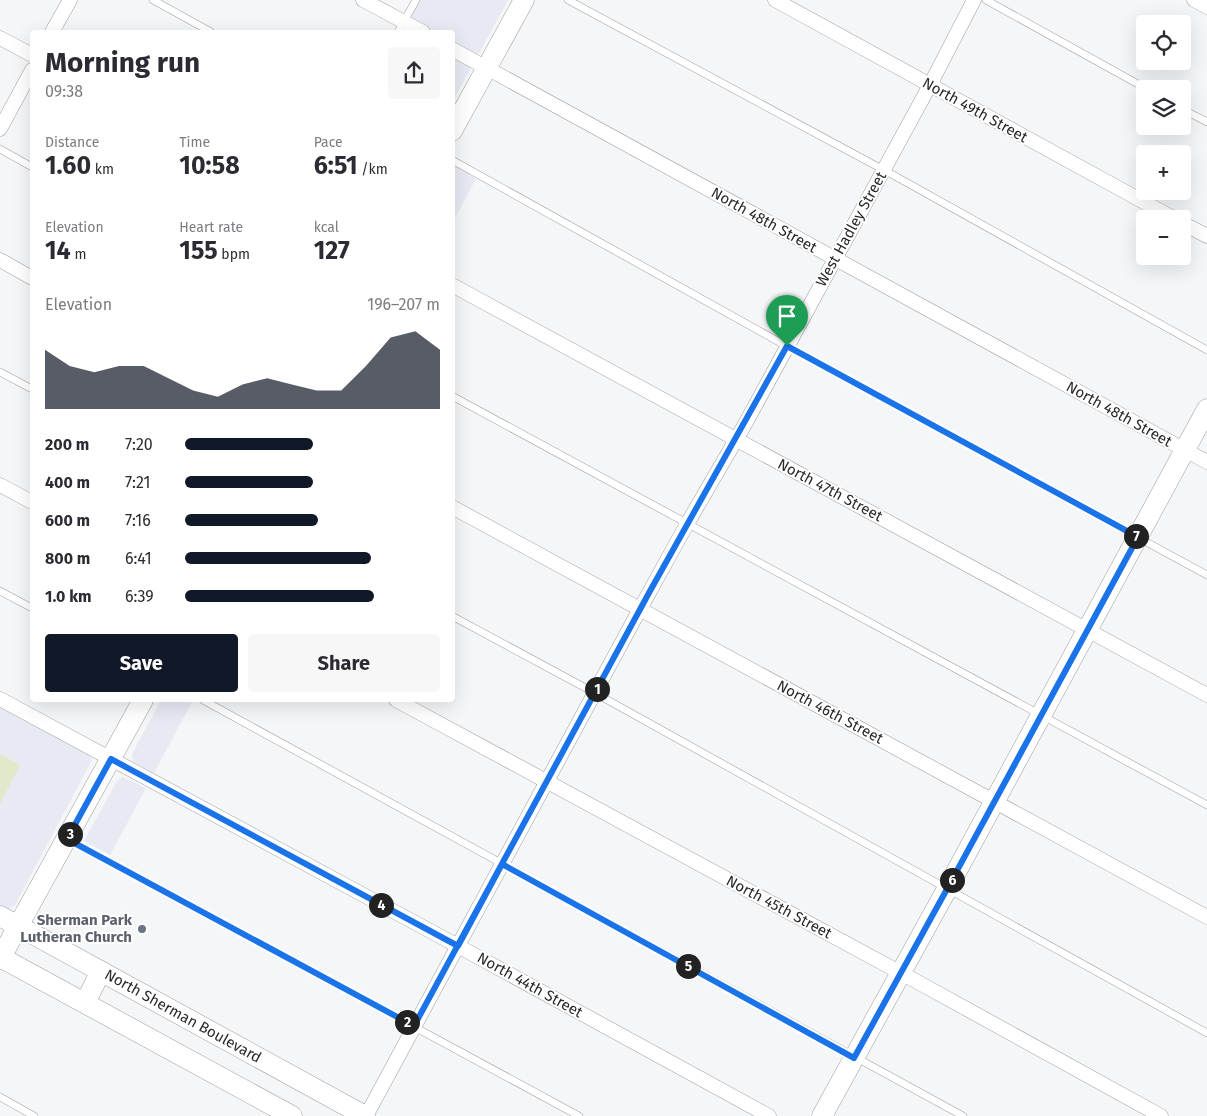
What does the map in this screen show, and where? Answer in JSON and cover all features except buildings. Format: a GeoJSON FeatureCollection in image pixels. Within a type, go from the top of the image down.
{"type":"FeatureCollection","features":[{"type":"Feature","properties":{"kind":"street"},"geometry":{"type":"LineString","coordinates":[[53,30],[70,0]]}},
{"type":"Feature","properties":{"kind":"street"},"geometry":{"type":"LineString","coordinates":[[363,0],[401,27],[414,30]]}},
{"type":"Feature","properties":{"kind":"street"},"geometry":{"type":"LineString","coordinates":[[455,126],[524,0]]}},
{"type":"Feature","properties":{"kind":"street","name":"North 49th Street"},"geometry":{"type":"LineString","coordinates":[[774,0],[1159,210]]}},
{"type":"Feature","properties":{"kind":"street","name":"West Hadley Street"},"geometry":{"type":"LineString","coordinates":[[366,1116],[687,524],[736,440],[930,85],[974,0]]}},
{"type":"Feature","properties":{"kind":"street"},"geometry":{"type":"LineString","coordinates":[[1194,0],[1207,7]]}},
{"type":"Feature","properties":{"kind":"street"},"geometry":{"type":"LineString","coordinates":[[0,38],[30,54]]}},
{"type":"Feature","properties":{"kind":"street","name":"North 48th Street"},"geometry":{"type":"LineString","coordinates":[[455,51],[1207,462]]}},
{"type":"Feature","properties":{"kind":"street"},"geometry":{"type":"LineString","coordinates":[[0,129],[30,74]]}},
{"type":"Feature","properties":{"kind":"street"},"geometry":{"type":"LineString","coordinates":[[1191,228],[1207,236]]}},
{"type":"Feature","properties":{"kind":"street"},"geometry":{"type":"LineString","coordinates":[[0,260],[30,277]]}},
{"type":"Feature","properties":{"kind":"street","name":"North 47th Street"},"geometry":{"type":"LineString","coordinates":[[455,287],[1207,695]]}},
{"type":"Feature","properties":{"kind":"street"},"geometry":{"type":"LineString","coordinates":[[822,1116],[1207,409]]}},
{"type":"Feature","properties":{"kind":"street"},"geometry":{"type":"LineString","coordinates":[[0,484],[30,501]]}},
{"type":"Feature","properties":{"kind":"street","name":"North 46th Street"},"geometry":{"type":"LineString","coordinates":[[455,509],[1207,917]]}},
{"type":"Feature","properties":{"kind":"street","name":"North 44th Street"},"geometry":{"type":"LineString","coordinates":[[0,699],[769,1116]]}},
{"type":"Feature","properties":{"kind":"street"},"geometry":{"type":"LineString","coordinates":[[142,702],[0,958],[292,1116]]}},
{"type":"Feature","properties":{"kind":"street","name":"North 45th Street"},"geometry":{"type":"LineString","coordinates":[[400,702],[1161,1116]]}},
{"type":"Feature","properties":{"kind":"street","name":"North Sherman Boulevard"},"geometry":{"type":"LineString","coordinates":[[0,916],[366,1116]]}},
{"type":"Feature","properties":{"kind":"street"},"geometry":{"type":"LineString","coordinates":[[85,1003],[101,971]]}},
{"type":"Feature","properties":{"kind":"lane"},"geometry":{"type":"LineString","coordinates":[[153,0],[207,30]]}},
{"type":"Feature","properties":{"kind":"lane"},"geometry":{"type":"LineString","coordinates":[[401,27],[416,0]]}},
{"type":"Feature","properties":{"kind":"lane"},"geometry":{"type":"LineString","coordinates":[[568,0],[883,170],[1207,350]]}},
{"type":"Feature","properties":{"kind":"lane"},"geometry":{"type":"LineString","coordinates":[[986,0],[1136,83]]}},
{"type":"Feature","properties":{"kind":"lane"},"geometry":{"type":"LineString","coordinates":[[1191,114],[1207,122]]}},
{"type":"Feature","properties":{"kind":"lane"},"geometry":{"type":"LineString","coordinates":[[0,149],[30,166]]}},
{"type":"Feature","properties":{"kind":"lane"},"geometry":{"type":"LineString","coordinates":[[455,162],[787,346],[1207,575]]}},
{"type":"Feature","properties":{"kind":"lane"},"geometry":{"type":"LineString","coordinates":[[0,372],[30,388]]}},
{"type":"Feature","properties":{"kind":"lane"},"geometry":{"type":"LineString","coordinates":[[455,398],[1207,805]]}},
{"type":"Feature","properties":{"kind":"lane"},"geometry":{"type":"LineString","coordinates":[[0,591],[30,607]]}},
{"type":"Feature","properties":{"kind":"lane"},"geometry":{"type":"LineString","coordinates":[[455,618],[595,693],[1207,1033]]}},
{"type":"Feature","properties":{"kind":"lane"},"geometry":{"type":"LineString","coordinates":[[207,702],[963,1116]]}},
{"type":"Feature","properties":{"kind":"lane"},"geometry":{"type":"LineString","coordinates":[[67,839],[579,1116]]}},
{"type":"Feature","properties":{"kind":"lane"},"geometry":{"type":"LineString","coordinates":[[0,1097],[34,1116]]}},
{"type":"Feature","properties":{"kind":"shaded area"},"geometry":{"type":"Polygon","coordinates":[[[419,0],[508,0],[455,97],[455,30],[402,30],[419,0]]]}},
{"type":"Feature","properties":{"kind":"shaded area"},"geometry":{"type":"Polygon","coordinates":[[[455,166],[476,179],[455,218],[455,166]]]}},
{"type":"Feature","properties":{"kind":"shaded area"},"geometry":{"type":"Polygon","coordinates":[[[160,702],[192,702],[154,773],[134,762],[133,752],[160,702]]]}},
{"type":"Feature","properties":{"kind":"shaded area"},"geometry":{"type":"Polygon","coordinates":[[[0,706],[88,753],[92,760],[15,905],[8,909],[0,906],[0,706]]]}},
{"type":"Feature","properties":{"kind":"shaded area"},"geometry":{"type":"Polygon","coordinates":[[[123,777],[146,788],[110,855],[84,841],[117,781],[123,777]]]}},
{"type":"Feature","properties":{"kind":"green space"},"geometry":{"type":"Polygon","coordinates":[[[0,754],[20,765],[0,804],[0,754]]]}},
{"type":"Feature","properties":{"kind":"place","name":"Sherman Park Lutheran Church"},"geometry":{"type":"Point","coordinates":[142,929]}},
{"type":"Feature","properties":{"kind":"route"},"geometry":{"type":"LineString","coordinates":[[787,346],[634,620],[595,693],[458,946],[414,1026],[67,839],[111,759],[458,946],[502,864],[854,1058],[1138,537],[787,346]]}}]}
